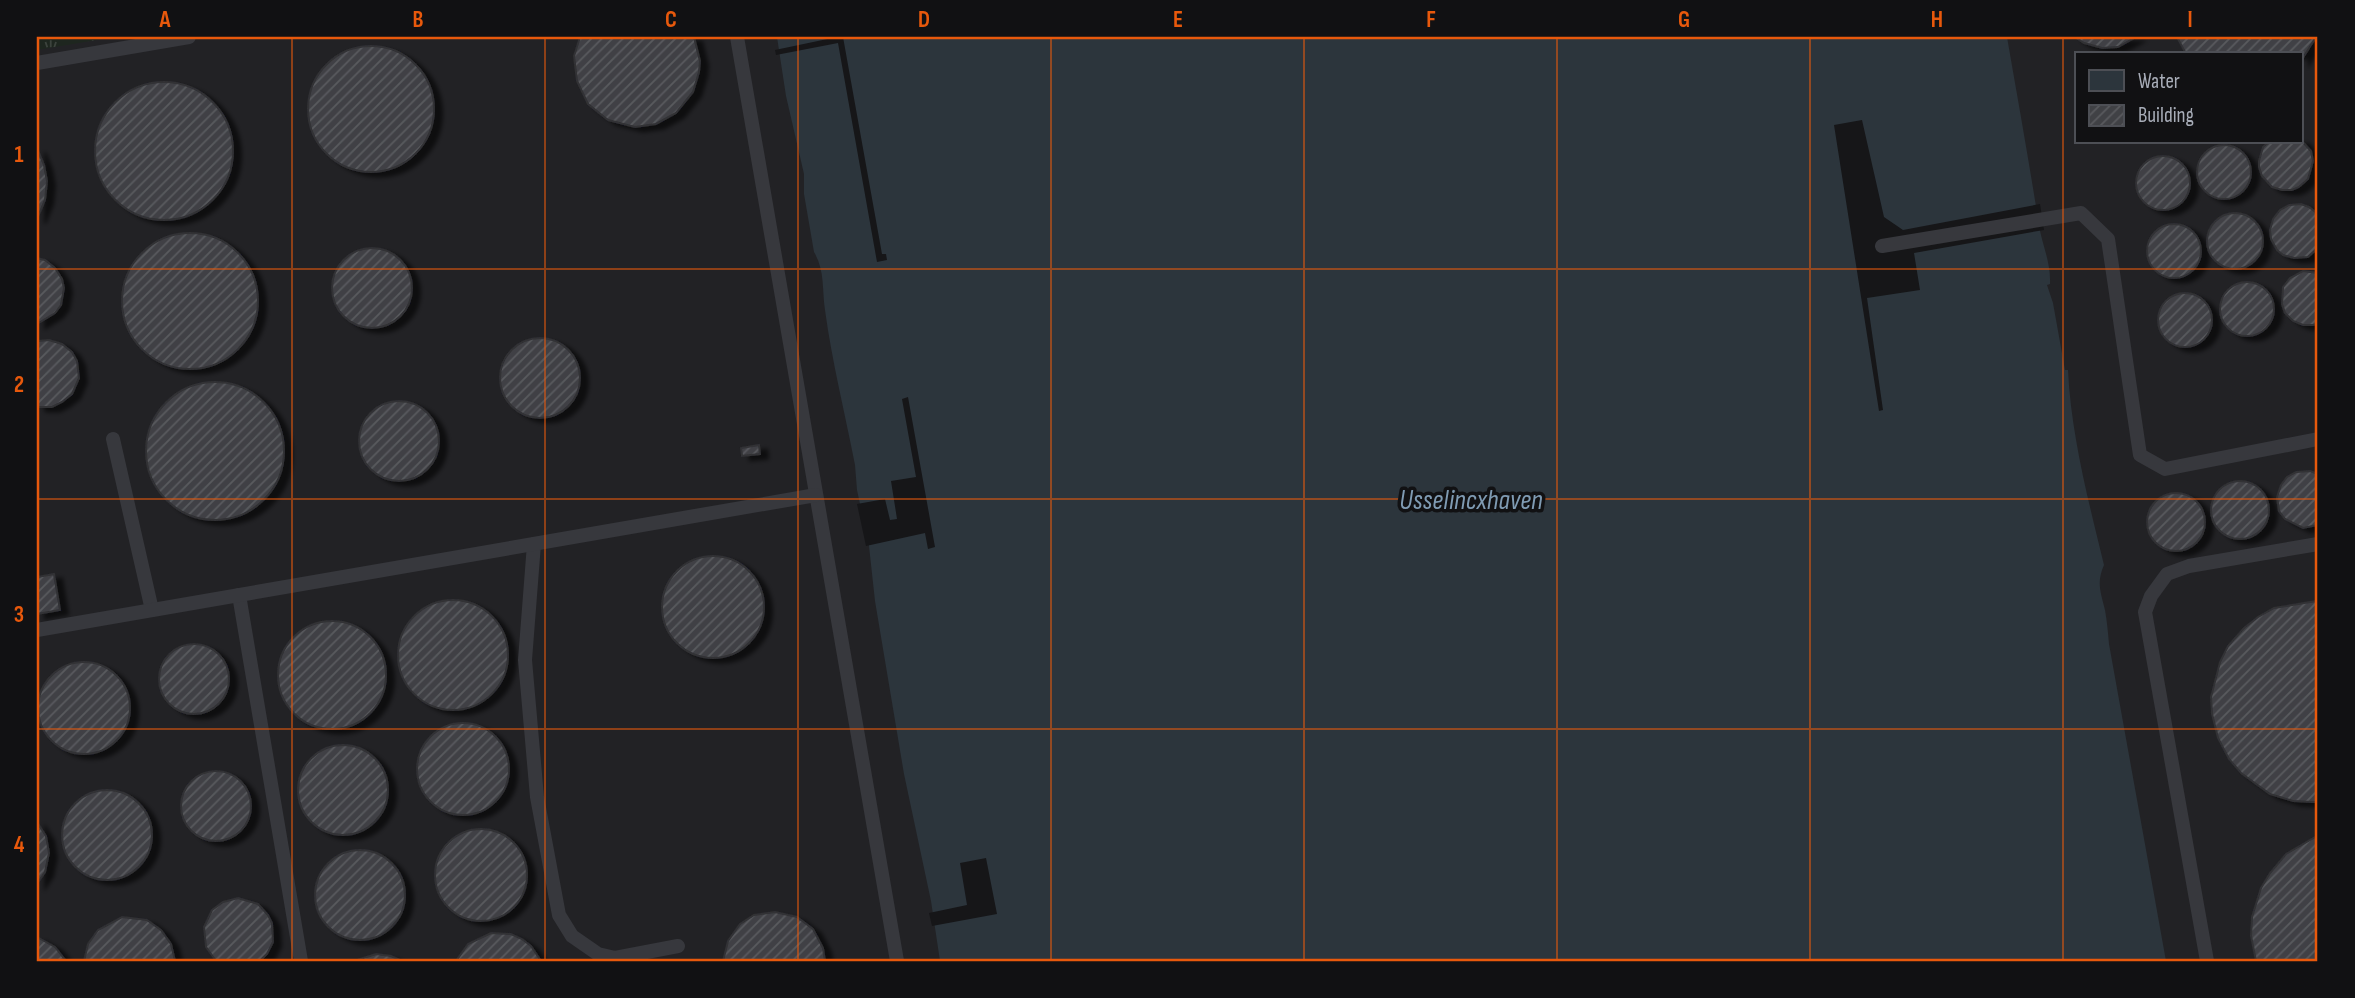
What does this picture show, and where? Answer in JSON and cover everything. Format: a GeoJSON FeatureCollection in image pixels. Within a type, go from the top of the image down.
{"type":"FeatureCollection","features":[{"type":"Feature","properties":{"kind":"lane"},"geometry":{"type":"LineString","coordinates":[[37,63],[189,37]]}},
{"type":"Feature","properties":{"kind":"lane"},"geometry":{"type":"LineString","coordinates":[[737,37],[897,961]]}},
{"type":"Feature","properties":{"kind":"lane"},"geometry":{"type":"LineString","coordinates":[[1882,246],[2081,212],[2108,239],[2140,455],[2165,469],[2318,439]]}},
{"type":"Feature","properties":{"kind":"lane"},"geometry":{"type":"LineString","coordinates":[[113,439],[152,610]]}},
{"type":"Feature","properties":{"kind":"lane"},"geometry":{"type":"LineString","coordinates":[[37,630],[816,495]]}},
{"type":"Feature","properties":{"kind":"lane"},"geometry":{"type":"LineString","coordinates":[[534,544],[526,660],[537,796],[559,915],[572,936],[598,954],[615,958],[678,946]]}},
{"type":"Feature","properties":{"kind":"lane"},"geometry":{"type":"LineString","coordinates":[[2207,961],[2145,612],[2151,596],[2167,574],[2189,566],[2318,544]]}},
{"type":"Feature","properties":{"kind":"lane"},"geometry":{"type":"LineString","coordinates":[[239,595],[301,961]]}},
{"type":"Feature","properties":{"kind":"shaded area"},"geometry":{"type":"Polygon","coordinates":[[[37,37],[2318,37],[2318,961],[37,961],[37,37]]]}},
{"type":"Feature","properties":{"kind":"green space"},"geometry":{"type":"Polygon","coordinates":[[[37,37],[115,37],[37,50],[37,37]]]}},
{"type":"Feature","properties":{"kind":"water","name":"Usselincxhaven"},"geometry":{"type":"Polygon","coordinates":[[[777,37],[2007,37],[2039,225],[2049,268],[2050,284],[2047,285],[2053,303],[2065,370],[2068,370],[2077,444],[2104,565],[2100,588],[2166,961],[940,961],[931,901],[904,774],[855,465],[831,349],[822,273],[814,252],[804,194],[804,174],[786,96],[777,37]]]}},
{"type":"Feature","properties":{"kind":"pier"},"geometry":{"type":"Polygon","coordinates":[[[843,37],[882,254],[886,254],[887,260],[877,262],[838,43],[776,55],[775,50],[843,37]]]}},
{"type":"Feature","properties":{"kind":"pier"},"geometry":{"type":"Polygon","coordinates":[[[1862,120],[1884,217],[1903,230],[2040,204],[2044,230],[1914,253],[1920,290],[1867,298],[1883,410],[1879,411],[1834,125],[1862,120]]]}},
{"type":"Feature","properties":{"kind":"pier"},"geometry":{"type":"Polygon","coordinates":[[[908,397],[935,547],[928,549],[925,533],[866,546],[857,504],[885,499],[890,520],[897,519],[891,481],[916,477],[902,399],[908,397]]]}},
{"type":"Feature","properties":{"kind":"pier"},"geometry":{"type":"Polygon","coordinates":[[[986,858],[997,914],[932,926],[929,913],[967,905],[960,863],[986,858]]]}},
{"type":"Feature","properties":{"kind":"building"},"geometry":{"type":"Polygon","coordinates":[[[580,37],[694,37],[700,61],[693,92],[676,113],[656,124],[635,127],[608,120],[588,104],[577,81],[574,56],[580,37]]]}},
{"type":"Feature","properties":{"kind":"building"},"geometry":{"type":"Polygon","coordinates":[[[2075,37],[2136,37],[2118,47],[2102,48],[2084,43],[2075,37]]]}},
{"type":"Feature","properties":{"kind":"building"},"geometry":{"type":"Polygon","coordinates":[[[2177,37],[2316,37],[2302,59],[2302,52],[2185,52],[2177,37]]]}},
{"type":"Feature","properties":{"kind":"building"},"geometry":{"type":"Polygon","coordinates":[[[371,46],[395,51],[416,64],[429,85],[434,109],[429,133],[416,154],[395,167],[371,172],[347,167],[326,154],[313,133],[308,109],[313,85],[326,64],[347,51],[371,46]]]}},
{"type":"Feature","properties":{"kind":"building"},"geometry":{"type":"Polygon","coordinates":[[[164,82],[190,87],[213,102],[228,125],[233,151],[228,177],[213,200],[190,215],[164,220],[138,215],[115,200],[100,177],[95,151],[100,125],[115,102],[138,87],[164,82]]]}},
{"type":"Feature","properties":{"kind":"building"},"geometry":{"type":"Polygon","coordinates":[[[2302,141],[2311,151],[2313,161],[2308,179],[2292,190],[2272,187],[2262,176],[2259,167],[2263,147],[2267,144],[2302,144],[2302,141]]]}},
{"type":"Feature","properties":{"kind":"building"},"geometry":{"type":"Polygon","coordinates":[[[2224,145],[2243,153],[2251,172],[2243,191],[2224,199],[2205,191],[2197,172],[2205,153],[2224,145]]]}},
{"type":"Feature","properties":{"kind":"building"},"geometry":{"type":"Polygon","coordinates":[[[37,148],[47,181],[45,200],[37,219],[37,148]]]}},
{"type":"Feature","properties":{"kind":"building"},"geometry":{"type":"Polygon","coordinates":[[[2163,156],[2182,164],[2190,183],[2182,202],[2163,210],[2144,202],[2136,183],[2144,164],[2163,156]]]}},
{"type":"Feature","properties":{"kind":"building"},"geometry":{"type":"Polygon","coordinates":[[[2301,204],[2318,214],[2318,248],[2308,257],[2294,258],[2277,250],[2270,230],[2273,219],[2280,210],[2289,205],[2301,204]]]}},
{"type":"Feature","properties":{"kind":"building"},"geometry":{"type":"Polygon","coordinates":[[[2235,213],[2250,218],[2258,226],[2263,241],[2258,256],[2250,264],[2235,269],[2220,264],[2212,256],[2207,241],[2212,226],[2220,218],[2235,213]]]}},
{"type":"Feature","properties":{"kind":"building"},"geometry":{"type":"Polygon","coordinates":[[[2174,224],[2193,232],[2201,251],[2193,270],[2174,278],[2155,270],[2147,251],[2155,232],[2174,224]]]}},
{"type":"Feature","properties":{"kind":"building"},"geometry":{"type":"Polygon","coordinates":[[[190,233],[216,238],[238,253],[253,275],[258,301],[253,327],[238,349],[216,364],[190,369],[164,364],[142,349],[127,327],[122,301],[127,275],[142,253],[164,238],[190,233]]]}},
{"type":"Feature","properties":{"kind":"building"},"geometry":{"type":"Polygon","coordinates":[[[372,248],[387,251],[400,260],[409,273],[412,288],[409,303],[400,316],[387,325],[372,328],[357,325],[344,316],[335,303],[332,288],[335,273],[344,260],[357,251],[372,248]]]}},
{"type":"Feature","properties":{"kind":"building"},"geometry":{"type":"Polygon","coordinates":[[[37,258],[45,260],[55,268],[64,288],[61,305],[55,313],[37,324],[37,258]]]}},
{"type":"Feature","properties":{"kind":"building"},"geometry":{"type":"Polygon","coordinates":[[[2303,271],[2318,273],[2318,324],[2303,325],[2293,321],[2285,313],[2282,304],[2283,287],[2290,278],[2303,271]]]}},
{"type":"Feature","properties":{"kind":"building"},"geometry":{"type":"Polygon","coordinates":[[[2247,282],[2266,290],[2274,309],[2266,328],[2247,336],[2228,328],[2220,309],[2228,290],[2247,282]]]}},
{"type":"Feature","properties":{"kind":"building"},"geometry":{"type":"Polygon","coordinates":[[[2185,293],[2204,301],[2212,320],[2204,339],[2185,347],[2166,339],[2158,320],[2166,301],[2185,293]]]}},
{"type":"Feature","properties":{"kind":"building"},"geometry":{"type":"Polygon","coordinates":[[[540,338],[555,341],[568,350],[577,363],[580,378],[577,393],[568,406],[555,415],[540,418],[525,415],[512,406],[503,393],[500,378],[503,363],[512,350],[525,341],[540,338]]]}},
{"type":"Feature","properties":{"kind":"building"},"geometry":{"type":"Polygon","coordinates":[[[49,340],[62,344],[72,352],[77,361],[79,378],[72,394],[62,402],[52,407],[39,407],[37,341],[49,340]]]}},
{"type":"Feature","properties":{"kind":"building"},"geometry":{"type":"Polygon","coordinates":[[[215,382],[241,388],[263,403],[278,425],[284,451],[278,477],[263,499],[241,514],[215,520],[189,514],[167,499],[152,477],[146,451],[152,425],[167,403],[189,388],[215,382]]]}},
{"type":"Feature","properties":{"kind":"building"},"geometry":{"type":"Polygon","coordinates":[[[399,401],[414,404],[427,413],[436,426],[439,441],[436,456],[427,469],[414,478],[399,481],[384,478],[371,469],[362,456],[359,441],[362,426],[371,413],[384,404],[399,401]]]}},
{"type":"Feature","properties":{"kind":"building"},"geometry":{"type":"Polygon","coordinates":[[[759,445],[760,454],[742,456],[741,448],[759,445]]]}},
{"type":"Feature","properties":{"kind":"building"},"geometry":{"type":"Polygon","coordinates":[[[2310,471],[2318,474],[2318,525],[2303,528],[2285,519],[2279,511],[2277,497],[2287,477],[2296,472],[2310,471]]]}},
{"type":"Feature","properties":{"kind":"building"},"geometry":{"type":"Polygon","coordinates":[[[2240,481],[2251,483],[2264,494],[2269,510],[2267,521],[2256,534],[2240,539],[2229,537],[2216,526],[2211,510],[2213,499],[2224,486],[2240,481]]]}},
{"type":"Feature","properties":{"kind":"building"},"geometry":{"type":"Polygon","coordinates":[[[2176,493],[2192,498],[2200,506],[2205,522],[2200,538],[2192,546],[2176,551],[2160,546],[2152,538],[2147,522],[2152,506],[2160,498],[2176,493]]]}},
{"type":"Feature","properties":{"kind":"building"},"geometry":{"type":"Polygon","coordinates":[[[713,556],[732,560],[749,571],[760,588],[764,607],[760,626],[749,643],[732,654],[713,658],[694,654],[677,643],[666,626],[662,607],[666,588],[677,571],[694,560],[713,556]]]}},
{"type":"Feature","properties":{"kind":"building"},"geometry":{"type":"Polygon","coordinates":[[[54,574],[60,610],[37,614],[37,577],[54,574]]]}},
{"type":"Feature","properties":{"kind":"building"},"geometry":{"type":"Polygon","coordinates":[[[453,600],[474,605],[492,616],[503,634],[508,655],[503,676],[492,694],[474,705],[453,710],[432,705],[414,694],[403,676],[398,655],[403,634],[414,616],[432,605],[453,600]]]}},
{"type":"Feature","properties":{"kind":"building"},"geometry":{"type":"Polygon","coordinates":[[[2318,601],[2318,802],[2293,801],[2270,794],[2241,773],[2229,759],[2218,738],[2211,697],[2220,662],[2228,646],[2244,628],[2274,608],[2318,601]]]}},
{"type":"Feature","properties":{"kind":"building"},"geometry":{"type":"Polygon","coordinates":[[[332,621],[362,630],[370,637],[377,645],[386,675],[377,705],[370,713],[362,720],[332,729],[302,720],[294,713],[287,705],[278,675],[287,645],[294,637],[302,630],[332,621]]]}},
{"type":"Feature","properties":{"kind":"building"},"geometry":{"type":"Polygon","coordinates":[[[201,644],[214,650],[223,659],[227,665],[227,693],[219,704],[208,712],[187,714],[169,704],[161,693],[159,672],[169,654],[180,646],[201,644]]]}},
{"type":"Feature","properties":{"kind":"building"},"geometry":{"type":"Polygon","coordinates":[[[84,662],[102,666],[116,676],[126,690],[130,708],[126,726],[116,740],[102,750],[84,754],[66,750],[52,740],[42,726],[38,708],[42,690],[52,676],[66,666],[84,662]]]}},
{"type":"Feature","properties":{"kind":"building"},"geometry":{"type":"Polygon","coordinates":[[[463,723],[481,726],[496,736],[506,751],[509,769],[506,787],[496,802],[481,812],[463,815],[445,812],[430,802],[420,787],[417,769],[420,751],[430,736],[445,726],[463,723]]]}},
{"type":"Feature","properties":{"kind":"building"},"geometry":{"type":"Polygon","coordinates":[[[343,745],[360,748],[375,758],[385,773],[388,790],[385,807],[375,822],[360,832],[343,835],[326,832],[311,822],[301,807],[298,790],[301,773],[311,758],[326,748],[343,745]]]}},
{"type":"Feature","properties":{"kind":"building"},"geometry":{"type":"Polygon","coordinates":[[[223,771],[236,777],[245,786],[249,792],[249,820],[241,831],[230,839],[209,841],[191,831],[183,820],[181,799],[191,781],[202,773],[223,771]]]}},
{"type":"Feature","properties":{"kind":"building"},"geometry":{"type":"Polygon","coordinates":[[[107,790],[124,793],[139,803],[149,818],[152,835],[149,852],[139,867],[124,877],[107,880],[90,877],[75,867],[65,852],[62,835],[65,818],[75,803],[90,793],[107,790]]]}},
{"type":"Feature","properties":{"kind":"building"},"geometry":{"type":"Polygon","coordinates":[[[37,822],[46,836],[49,853],[45,872],[37,884],[37,822]]]}},
{"type":"Feature","properties":{"kind":"building"},"geometry":{"type":"Polygon","coordinates":[[[481,829],[499,833],[513,843],[523,857],[527,875],[523,893],[513,907],[499,917],[481,921],[463,917],[449,907],[439,893],[435,875],[439,857],[449,843],[463,833],[481,829]]]}},
{"type":"Feature","properties":{"kind":"building"},"geometry":{"type":"Polygon","coordinates":[[[2317,836],[2318,961],[2256,961],[2251,936],[2252,917],[2261,888],[2286,854],[2317,836]]]}},
{"type":"Feature","properties":{"kind":"building"},"geometry":{"type":"Polygon","coordinates":[[[360,850],[377,853],[392,863],[402,878],[405,895],[402,912],[392,927],[377,937],[360,940],[343,937],[328,927],[318,912],[315,895],[318,878],[328,863],[343,853],[360,850]]]}},
{"type":"Feature","properties":{"kind":"building"},"geometry":{"type":"Polygon","coordinates":[[[238,898],[258,904],[268,915],[272,923],[273,942],[260,961],[216,961],[206,947],[204,927],[212,910],[223,902],[238,898]]]}},
{"type":"Feature","properties":{"kind":"building"},"geometry":{"type":"Polygon","coordinates":[[[775,912],[797,917],[813,929],[823,948],[825,961],[723,961],[728,941],[740,924],[754,915],[775,912]]]}},
{"type":"Feature","properties":{"kind":"building"},"geometry":{"type":"Polygon","coordinates":[[[122,917],[147,920],[161,930],[171,944],[175,961],[84,961],[88,944],[98,930],[122,917]]]}},
{"type":"Feature","properties":{"kind":"building"},"geometry":{"type":"Polygon","coordinates":[[[491,933],[511,934],[522,939],[531,946],[541,961],[456,961],[468,944],[491,933]]]}},
{"type":"Feature","properties":{"kind":"building"},"geometry":{"type":"Polygon","coordinates":[[[37,937],[55,947],[66,961],[37,961],[37,937]]]}},
{"type":"Feature","properties":{"kind":"building"},"geometry":{"type":"Polygon","coordinates":[[[376,954],[391,956],[402,961],[354,961],[376,954]]]}}]}
